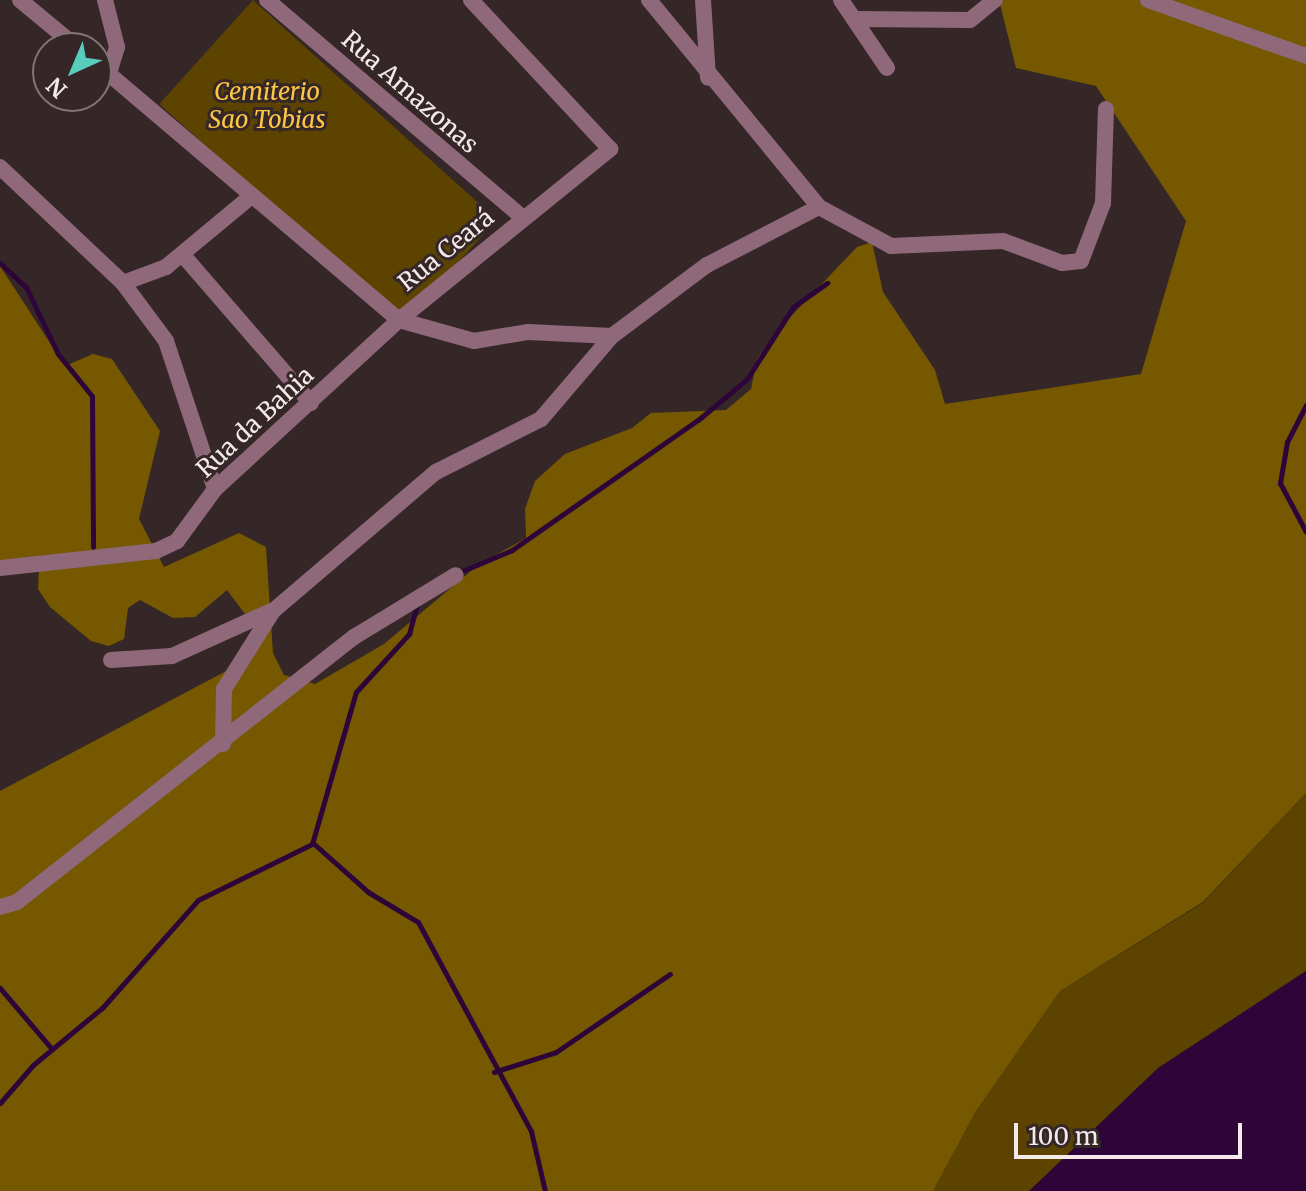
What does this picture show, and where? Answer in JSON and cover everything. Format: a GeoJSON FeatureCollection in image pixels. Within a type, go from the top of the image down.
{"type":"FeatureCollection","features":[{"type":"Feature","properties":{"kind":"street"},"geometry":{"type":"LineString","coordinates":[[20,0],[59,32]]}},
{"type":"Feature","properties":{"kind":"street"},"geometry":{"type":"LineString","coordinates":[[105,0],[117,47],[112,54]]}},
{"type":"Feature","properties":{"kind":"street","name":"Rua Amazonas"},"geometry":{"type":"LineString","coordinates":[[267,0],[523,218]]}},
{"type":"Feature","properties":{"kind":"street","name":"Rua Ceará"},"geometry":{"type":"LineString","coordinates":[[399,320],[610,149],[471,0]]}},
{"type":"Feature","properties":{"kind":"street"},"geometry":{"type":"LineString","coordinates":[[649,0],[708,78],[819,207],[891,246],[1003,241],[1062,263],[1081,261],[1103,203],[1106,109]]}},
{"type":"Feature","properties":{"kind":"street"},"geometry":{"type":"LineString","coordinates":[[703,0],[708,78]]}},
{"type":"Feature","properties":{"kind":"street"},"geometry":{"type":"LineString","coordinates":[[841,0],[887,68]]}},
{"type":"Feature","properties":{"kind":"street"},"geometry":{"type":"LineString","coordinates":[[854,19],[970,20],[995,0]]}},
{"type":"Feature","properties":{"kind":"street"},"geometry":{"type":"LineString","coordinates":[[1148,0],[1306,56]]}},
{"type":"Feature","properties":{"kind":"street"},"geometry":{"type":"LineString","coordinates":[[112,78],[249,198],[399,320],[474,341],[528,332],[612,336]]}},
{"type":"Feature","properties":{"kind":"street"},"geometry":{"type":"LineString","coordinates":[[0,167],[123,283],[166,341],[185,381],[215,489]]}},
{"type":"Feature","properties":{"kind":"street"},"geometry":{"type":"LineString","coordinates":[[123,283],[182,254],[249,198]]}},
{"type":"Feature","properties":{"kind":"street"},"geometry":{"type":"LineString","coordinates":[[111,660],[172,656],[273,611],[436,472],[541,419],[612,336],[707,265],[819,207]]}},
{"type":"Feature","properties":{"kind":"street"},"geometry":{"type":"LineString","coordinates":[[182,254],[311,403]]}},
{"type":"Feature","properties":{"kind":"street","name":"Rua da Bahia"},"geometry":{"type":"LineString","coordinates":[[0,568],[156,551],[177,541],[215,489],[399,320]]}},
{"type":"Feature","properties":{"kind":"street"},"geometry":{"type":"LineString","coordinates":[[0,907],[17,902],[176,773],[223,744],[354,637],[456,575]]}},
{"type":"Feature","properties":{"kind":"street"},"geometry":{"type":"LineString","coordinates":[[223,744],[224,689],[273,611]]}},
{"type":"Feature","properties":{"kind":"green space","name":"Cemiterio Sao Tobias"},"geometry":{"type":"Polygon","coordinates":[[[253,0],[497,219],[403,324],[159,104],[253,0]]]}},
{"type":"Feature","properties":{"kind":"green space"},"geometry":{"type":"Polygon","coordinates":[[[1306,793],[1306,971],[1213,1033],[1029,1191],[933,1191],[976,1111],[1060,991],[1203,903],[1306,793]]]}},
{"type":"Feature","properties":{"kind":"shaded area"},"geometry":{"type":"Polygon","coordinates":[[[999,0],[1306,0],[1306,793],[1203,902],[1060,991],[976,1111],[933,1191],[0,1191],[0,791],[230,669],[269,623],[251,622],[227,590],[195,617],[173,618],[140,600],[128,608],[124,639],[109,646],[91,641],[50,607],[38,589],[39,564],[0,571],[0,266],[65,366],[93,354],[112,359],[160,431],[139,519],[164,567],[239,533],[266,547],[273,653],[284,675],[315,684],[384,644],[478,565],[526,538],[525,509],[535,481],[565,454],[632,428],[651,413],[726,410],[751,389],[757,359],[777,331],[857,247],[872,242],[883,292],[935,370],[945,404],[1141,374],[1186,221],[1096,86],[1016,68],[999,0]]]}},
{"type":"Feature","properties":{"kind":"shaded area"},"geometry":{"type":"Polygon","coordinates":[[[1306,971],[1306,1191],[1029,1191],[1158,1068],[1306,971]]]}},
{"type":"Feature","properties":{"kind":"waterway"},"geometry":{"type":"LineString","coordinates":[[0,263],[26,287],[58,354],[92,396],[93,547]]}},
{"type":"Feature","properties":{"kind":"waterway"},"geometry":{"type":"LineString","coordinates":[[460,572],[512,550],[698,420],[747,379],[793,307],[827,283]]}},
{"type":"Feature","properties":{"kind":"waterway"},"geometry":{"type":"LineString","coordinates":[[1306,405],[1287,442],[1280,483],[1306,532]]}},
{"type":"Feature","properties":{"kind":"waterway"},"geometry":{"type":"LineString","coordinates":[[0,1103],[33,1065],[103,1007],[198,900],[312,844],[356,692],[409,634],[417,604]]}},
{"type":"Feature","properties":{"kind":"waterway"},"geometry":{"type":"LineString","coordinates":[[313,843],[368,892],[418,922],[531,1131],[545,1191]]}},
{"type":"Feature","properties":{"kind":"waterway"},"geometry":{"type":"LineString","coordinates":[[494,1072],[556,1052],[670,974]]}},
{"type":"Feature","properties":{"kind":"waterway"},"geometry":{"type":"LineString","coordinates":[[0,988],[52,1049]]}}]}
